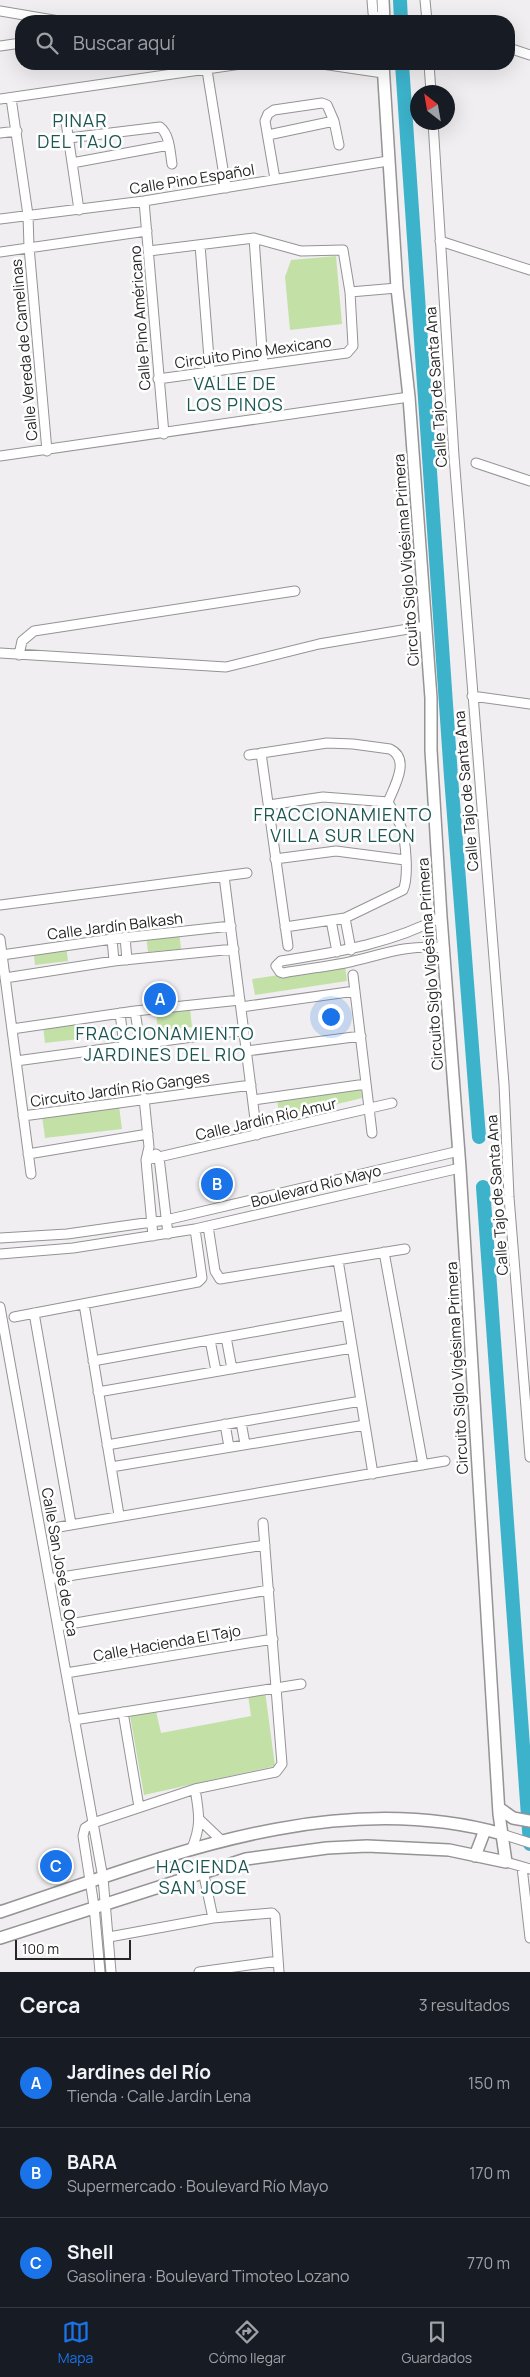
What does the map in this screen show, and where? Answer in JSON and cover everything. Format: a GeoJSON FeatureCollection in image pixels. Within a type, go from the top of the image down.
{"type":"FeatureCollection","features":[{"type":"Feature","properties":{"kind":"main road"},"geometry":{"type":"LineString","coordinates":[[383,0],[384,15]]}},
{"type":"Feature","properties":{"kind":"main road","name":"Circuito Siglo Vigésima Primera"},"geometry":{"type":"LineString","coordinates":[[383,70],[396,288],[409,398],[426,626],[440,917],[459,1151],[499,1811],[506,1862]]}},
{"type":"Feature","properties":{"kind":"main road"},"geometry":{"type":"LineString","coordinates":[[475,1856],[481,1829],[499,1811],[513,1818],[526,1821]]}},
{"type":"Feature","properties":{"kind":"main road"},"geometry":{"type":"LineString","coordinates":[[0,1912],[222,1840],[291,1827],[353,1819],[392,1818],[481,1829],[502,1834]]}},
{"type":"Feature","properties":{"kind":"main road"},"geometry":{"type":"LineString","coordinates":[[0,1938],[105,1902],[246,1859],[327,1848],[412,1847],[449,1850],[506,1862]]}},
{"type":"Feature","properties":{"kind":"street"},"geometry":{"type":"LineString","coordinates":[[372,0],[374,15]]}},
{"type":"Feature","properties":{"kind":"street"},"geometry":{"type":"LineString","coordinates":[[425,0],[426,15]]}},
{"type":"Feature","properties":{"kind":"street"},"geometry":{"type":"LineString","coordinates":[[0,11],[24,15]]}},
{"type":"Feature","properties":{"kind":"street"},"geometry":{"type":"LineString","coordinates":[[0,46],[15,44]]}},
{"type":"Feature","properties":{"kind":"street"},"geometry":{"type":"LineString","coordinates":[[515,50],[530,55]]}},
{"type":"Feature","properties":{"kind":"street"},"geometry":{"type":"LineString","coordinates":[[0,99],[182,70]]}},
{"type":"Feature","properties":{"kind":"street"},"geometry":{"type":"LineString","coordinates":[[208,70],[226,188]]}},
{"type":"Feature","properties":{"kind":"street"},"geometry":{"type":"LineString","coordinates":[[429,70],[430,85]]}},
{"type":"Feature","properties":{"kind":"street","name":"Calle Vereda de Camelinas"},"geometry":{"type":"LineString","coordinates":[[11,98],[28,215],[29,247],[47,451]]}},
{"type":"Feature","properties":{"kind":"street"},"geometry":{"type":"LineString","coordinates":[[276,180],[266,121],[268,114],[274,110],[322,103],[327,105],[334,122],[339,145]]}},
{"type":"Feature","properties":{"kind":"street"},"geometry":{"type":"LineString","coordinates":[[66,122],[79,210]]}},
{"type":"Feature","properties":{"kind":"street"},"geometry":{"type":"LineString","coordinates":[[268,135],[334,122]]}},
{"type":"Feature","properties":{"kind":"street"},"geometry":{"type":"LineString","coordinates":[[69,138],[156,126],[163,129],[169,145],[172,164]]}},
{"type":"Feature","properties":{"kind":"street","name":"Calle Tajo de Santa Ana"},"geometry":{"type":"LineString","coordinates":[[433,130],[472,696],[504,1084],[509,1197],[530,1457]]}},
{"type":"Feature","properties":{"kind":"street"},"geometry":{"type":"LineString","coordinates":[[0,133],[17,131]]}},
{"type":"Feature","properties":{"kind":"street"},"geometry":{"type":"LineString","coordinates":[[72,163],[169,145]]}},
{"type":"Feature","properties":{"kind":"street","name":"Calle Pino Español"},"geometry":{"type":"LineString","coordinates":[[0,219],[79,210],[388,161]]}},
{"type":"Feature","properties":{"kind":"street","name":"Calle Pino Américano"},"geometry":{"type":"LineString","coordinates":[[144,200],[164,434]]}},
{"type":"Feature","properties":{"kind":"street"},"geometry":{"type":"LineString","coordinates":[[0,252],[147,231]]}},
{"type":"Feature","properties":{"kind":"street"},"geometry":{"type":"LineString","coordinates":[[254,238],[263,364]]}},
{"type":"Feature","properties":{"kind":"street","name":"Circuito Pino Mexicano"},"geometry":{"type":"LineString","coordinates":[[149,251],[254,238],[301,251],[343,250],[350,292],[353,346],[347,353],[158,378]]}},
{"type":"Feature","properties":{"kind":"street"},"geometry":{"type":"LineString","coordinates":[[440,241],[530,270]]}},
{"type":"Feature","properties":{"kind":"street"},"geometry":{"type":"LineString","coordinates":[[200,245],[210,371]]}},
{"type":"Feature","properties":{"kind":"street"},"geometry":{"type":"LineString","coordinates":[[350,292],[396,288]]}},
{"type":"Feature","properties":{"kind":"street"},"geometry":{"type":"LineString","coordinates":[[0,456],[47,451],[409,398]]}},
{"type":"Feature","properties":{"kind":"street"},"geometry":{"type":"LineString","coordinates":[[476,463],[530,481]]}},
{"type":"Feature","properties":{"kind":"street"},"geometry":{"type":"LineString","coordinates":[[19,655],[22,641],[34,631],[295,591]]}},
{"type":"Feature","properties":{"kind":"street"},"geometry":{"type":"LineString","coordinates":[[0,653],[226,667],[319,644],[426,626]]}},
{"type":"Feature","properties":{"kind":"street"},"geometry":{"type":"LineString","coordinates":[[472,696],[530,704]]}},
{"type":"Feature","properties":{"kind":"street"},"geometry":{"type":"LineString","coordinates":[[249,754],[340,742],[382,747],[394,751],[399,759],[400,770],[388,802],[402,830],[407,880],[403,890],[345,918],[285,927]]}},
{"type":"Feature","properties":{"kind":"street"},"geometry":{"type":"LineString","coordinates":[[261,753],[288,946]]}},
{"type":"Feature","properties":{"kind":"street"},"geometry":{"type":"LineString","coordinates":[[269,805],[323,797],[388,802]]}},
{"type":"Feature","properties":{"kind":"street"},"geometry":{"type":"LineString","coordinates":[[275,859],[336,851],[405,860]]}},
{"type":"Feature","properties":{"kind":"street"},"geometry":{"type":"LineString","coordinates":[[0,905],[247,873]]}},
{"type":"Feature","properties":{"kind":"street"},"geometry":{"type":"LineString","coordinates":[[224,876],[257,1135]]}},
{"type":"Feature","properties":{"kind":"street"},"geometry":{"type":"LineString","coordinates":[[440,917],[401,936],[351,950],[281,961],[276,966],[280,972],[292,971],[344,963],[404,947],[444,948]]}},
{"type":"Feature","properties":{"kind":"street"},"geometry":{"type":"LineString","coordinates":[[345,918],[351,950]]}},
{"type":"Feature","properties":{"kind":"street"},"geometry":{"type":"LineString","coordinates":[[331,920],[337,952]]}},
{"type":"Feature","properties":{"kind":"street","name":"Calle Jardín Balkash"},"geometry":{"type":"LineString","coordinates":[[2,955],[125,937],[231,926]]}},
{"type":"Feature","properties":{"kind":"street"},"geometry":{"type":"LineString","coordinates":[[401,936],[404,947]]}},
{"type":"Feature","properties":{"kind":"street"},"geometry":{"type":"LineString","coordinates":[[125,937],[127,960]]}},
{"type":"Feature","properties":{"kind":"street","name":"Circuito Jardín Río Ganges"},"geometry":{"type":"LineString","coordinates":[[0,939],[31,1174]]}},
{"type":"Feature","properties":{"kind":"street"},"geometry":{"type":"LineString","coordinates":[[112,939],[114,961]]}},
{"type":"Feature","properties":{"kind":"street"},"geometry":{"type":"LineString","coordinates":[[5,978],[114,961],[234,949]]}},
{"type":"Feature","properties":{"kind":"street"},"geometry":{"type":"LineString","coordinates":[[353,975],[372,1133]]}},
{"type":"Feature","properties":{"kind":"street"},"geometry":{"type":"LineString","coordinates":[[12,1029],[135,1011],[240,1003],[355,990]]}},
{"type":"Feature","properties":{"kind":"street"},"geometry":{"type":"LineString","coordinates":[[135,1011],[140,1044]]}},
{"type":"Feature","properties":{"kind":"street"},"geometry":{"type":"LineString","coordinates":[[120,1013],[124,1046]]}},
{"type":"Feature","properties":{"kind":"street"},"geometry":{"type":"LineString","coordinates":[[16,1061],[244,1030]]}},
{"type":"Feature","properties":{"kind":"street"},"geometry":{"type":"LineString","coordinates":[[247,1051],[360,1036]]}},
{"type":"Feature","properties":{"kind":"street"},"geometry":{"type":"LineString","coordinates":[[253,1100],[366,1084]]}},
{"type":"Feature","properties":{"kind":"street","name":"Circuito Jardín Río Ganges"},"geometry":{"type":"LineString","coordinates":[[23,1116],[144,1098],[251,1085]]}},
{"type":"Feature","properties":{"kind":"street"},"geometry":{"type":"LineString","coordinates":[[144,1098],[150,1147],[146,1160],[153,1236]]}},
{"type":"Feature","properties":{"kind":"street","name":"Calle Jardín Río Amur"},"geometry":{"type":"LineString","coordinates":[[146,1160],[392,1103]]}},
{"type":"Feature","properties":{"kind":"street"},"geometry":{"type":"LineString","coordinates":[[28,1154],[148,1134]]}},
{"type":"Feature","properties":{"kind":"street"},"geometry":{"type":"LineString","coordinates":[[150,1147],[159,1158],[168,1234]]}},
{"type":"Feature","properties":{"kind":"street","name":"Boulevard Río Mayo"},"geometry":{"type":"LineString","coordinates":[[0,1238],[67,1234],[166,1220],[459,1151]]}},
{"type":"Feature","properties":{"kind":"street","name":"Boulevard Río Mayo"},"geometry":{"type":"LineString","coordinates":[[0,1254],[73,1248],[195,1229],[460,1168]]}},
{"type":"Feature","properties":{"kind":"street"},"geometry":{"type":"LineString","coordinates":[[208,1226],[214,1271],[220,1279],[405,1249]]}},
{"type":"Feature","properties":{"kind":"street"},"geometry":{"type":"LineString","coordinates":[[14,1317],[198,1282],[202,1278],[195,1229]]}},
{"type":"Feature","properties":{"kind":"street"},"geometry":{"type":"LineString","coordinates":[[384,1252],[423,1466]]}},
{"type":"Feature","properties":{"kind":"street"},"geometry":{"type":"LineString","coordinates":[[338,1260],[374,1474]]}},
{"type":"Feature","properties":{"kind":"street"},"geometry":{"type":"LineString","coordinates":[[84,1304],[119,1515]]}},
{"type":"Feature","properties":{"kind":"street","name":"Calle San José de Oca"},"geometry":{"type":"LineString","coordinates":[[0,1307],[103,1878],[111,1972]]}},
{"type":"Feature","properties":{"kind":"street"},"geometry":{"type":"LineString","coordinates":[[34,1313],[71,1524]]}},
{"type":"Feature","properties":{"kind":"street"},"geometry":{"type":"LineString","coordinates":[[93,1360],[347,1315]]}},
{"type":"Feature","properties":{"kind":"street"},"geometry":{"type":"LineString","coordinates":[[226,1337],[232,1369]]}},
{"type":"Feature","properties":{"kind":"street"},"geometry":{"type":"LineString","coordinates":[[210,1340],[216,1371]]}},
{"type":"Feature","properties":{"kind":"street"},"geometry":{"type":"LineString","coordinates":[[98,1392],[352,1348]]}},
{"type":"Feature","properties":{"kind":"street"},"geometry":{"type":"LineString","coordinates":[[107,1445],[361,1401]]}},
{"type":"Feature","properties":{"kind":"street"},"geometry":{"type":"LineString","coordinates":[[241,1422],[245,1444]]}},
{"type":"Feature","properties":{"kind":"street"},"geometry":{"type":"LineString","coordinates":[[225,1424],[229,1447]]}},
{"type":"Feature","properties":{"kind":"street"},"geometry":{"type":"LineString","coordinates":[[111,1468],[365,1425]]}},
{"type":"Feature","properties":{"kind":"street"},"geometry":{"type":"LineString","coordinates":[[59,1527],[119,1515],[445,1461]]}},
{"type":"Feature","properties":{"kind":"street"},"geometry":{"type":"LineString","coordinates":[[100,1972],[94,1906],[83,1836],[85,1828],[93,1823],[195,1789],[269,1774],[280,1768],[283,1759],[263,1523]]}},
{"type":"Feature","properties":{"kind":"street"},"geometry":{"type":"LineString","coordinates":[[49,1579],[265,1545]]}},
{"type":"Feature","properties":{"kind":"street"},"geometry":{"type":"LineString","coordinates":[[58,1626],[268,1590]]}},
{"type":"Feature","properties":{"kind":"street","name":"Calle Hacienda El Tajo"},"geometry":{"type":"LineString","coordinates":[[66,1674],[273,1639]]}},
{"type":"Feature","properties":{"kind":"street"},"geometry":{"type":"LineString","coordinates":[[74,1720],[301,1684]]}},
{"type":"Feature","properties":{"kind":"street"},"geometry":{"type":"LineString","coordinates":[[123,1712],[139,1808]]}},
{"type":"Feature","properties":{"kind":"street"},"geometry":{"type":"LineString","coordinates":[[191,1850],[196,1839],[200,1820],[195,1789]]}},
{"type":"Feature","properties":{"kind":"street"},"geometry":{"type":"LineString","coordinates":[[200,1820],[222,1840]]}},
{"type":"Feature","properties":{"kind":"street"},"geometry":{"type":"LineString","coordinates":[[502,1834],[527,1842]]}},
{"type":"Feature","properties":{"kind":"street"},"geometry":{"type":"LineString","coordinates":[[506,1862],[527,1868],[530,1938]]}},
{"type":"Feature","properties":{"kind":"street"},"geometry":{"type":"LineString","coordinates":[[203,1871],[213,1918]]}},
{"type":"Feature","properties":{"kind":"street"},"geometry":{"type":"LineString","coordinates":[[109,1937],[213,1918],[273,1914],[279,1972]]}},
{"type":"Feature","properties":{"kind":"street"},"geometry":{"type":"LineString","coordinates":[[199,1972],[278,1961]]}},
{"type":"Feature","properties":{"kind":"green space"},"geometry":{"type":"Polygon","coordinates":[[[336,256],[342,324],[290,330],[285,277],[291,260],[336,256]]]}},
{"type":"Feature","properties":{"kind":"green space"},"geometry":{"type":"Polygon","coordinates":[[[179,931],[181,949],[148,952],[146,935],[179,931]]]}},
{"type":"Feature","properties":{"kind":"green space"},"geometry":{"type":"Polygon","coordinates":[[[66,944],[68,961],[35,965],[33,947],[66,944]]]}},
{"type":"Feature","properties":{"kind":"green space"},"geometry":{"type":"Polygon","coordinates":[[[345,965],[347,981],[255,995],[252,979],[345,965]]]}},
{"type":"Feature","properties":{"kind":"green space"},"geometry":{"type":"Polygon","coordinates":[[[190,1009],[192,1027],[158,1031],[156,1013],[190,1009]]]}},
{"type":"Feature","properties":{"kind":"green space"},"geometry":{"type":"Polygon","coordinates":[[[77,1022],[79,1039],[45,1043],[43,1026],[77,1022]]]}},
{"type":"Feature","properties":{"kind":"green space"},"geometry":{"type":"Polygon","coordinates":[[[361,1088],[362,1098],[280,1118],[277,1100],[361,1088]]]}},
{"type":"Feature","properties":{"kind":"green space"},"geometry":{"type":"Polygon","coordinates":[[[119,1106],[122,1129],[45,1138],[42,1116],[119,1106]]]}},
{"type":"Feature","properties":{"kind":"green space"},"geometry":{"type":"Polygon","coordinates":[[[265,1691],[275,1766],[144,1795],[130,1716],[156,1711],[161,1733],[251,1716],[248,1695],[265,1691]]]}},
{"type":"Feature","properties":{"kind":"waterway"},"geometry":{"type":"LineString","coordinates":[[400,0],[401,15]]}},
{"type":"Feature","properties":{"kind":"waterway"},"geometry":{"type":"LineString","coordinates":[[402,70],[451,777],[479,1137]]}},
{"type":"Feature","properties":{"kind":"waterway"},"geometry":{"type":"LineString","coordinates":[[483,1187],[530,1844]]}},
{"type":"Feature","properties":{"kind":"place","name":"Jardines del Río"},"geometry":{"type":"Point","coordinates":[160,999]}},
{"type":"Feature","properties":{"kind":"place","name":"BARA"},"geometry":{"type":"Point","coordinates":[217,1184]}},
{"type":"Feature","properties":{"kind":"place","name":"Shell"},"geometry":{"type":"Point","coordinates":[56,1866]}},
{"type":"Feature","properties":{"kind":"district","name":"PINAR DEL TAJO"},"geometry":{"type":"Point","coordinates":[80,130]}},
{"type":"Feature","properties":{"kind":"district","name":"VALLE DE LOS PINOS"},"geometry":{"type":"Point","coordinates":[235,393]}},
{"type":"Feature","properties":{"kind":"district","name":"FRACCIONAMIENTO VILLA SUR LEON"},"geometry":{"type":"Point","coordinates":[343,824]}},
{"type":"Feature","properties":{"kind":"district","name":"FRACCIONAMIENTO JARDINES DEL RIO"},"geometry":{"type":"Point","coordinates":[165,1043]}},
{"type":"Feature","properties":{"kind":"district","name":"HACIENDA SAN JOSE"},"geometry":{"type":"Point","coordinates":[203,1876]}}]}
